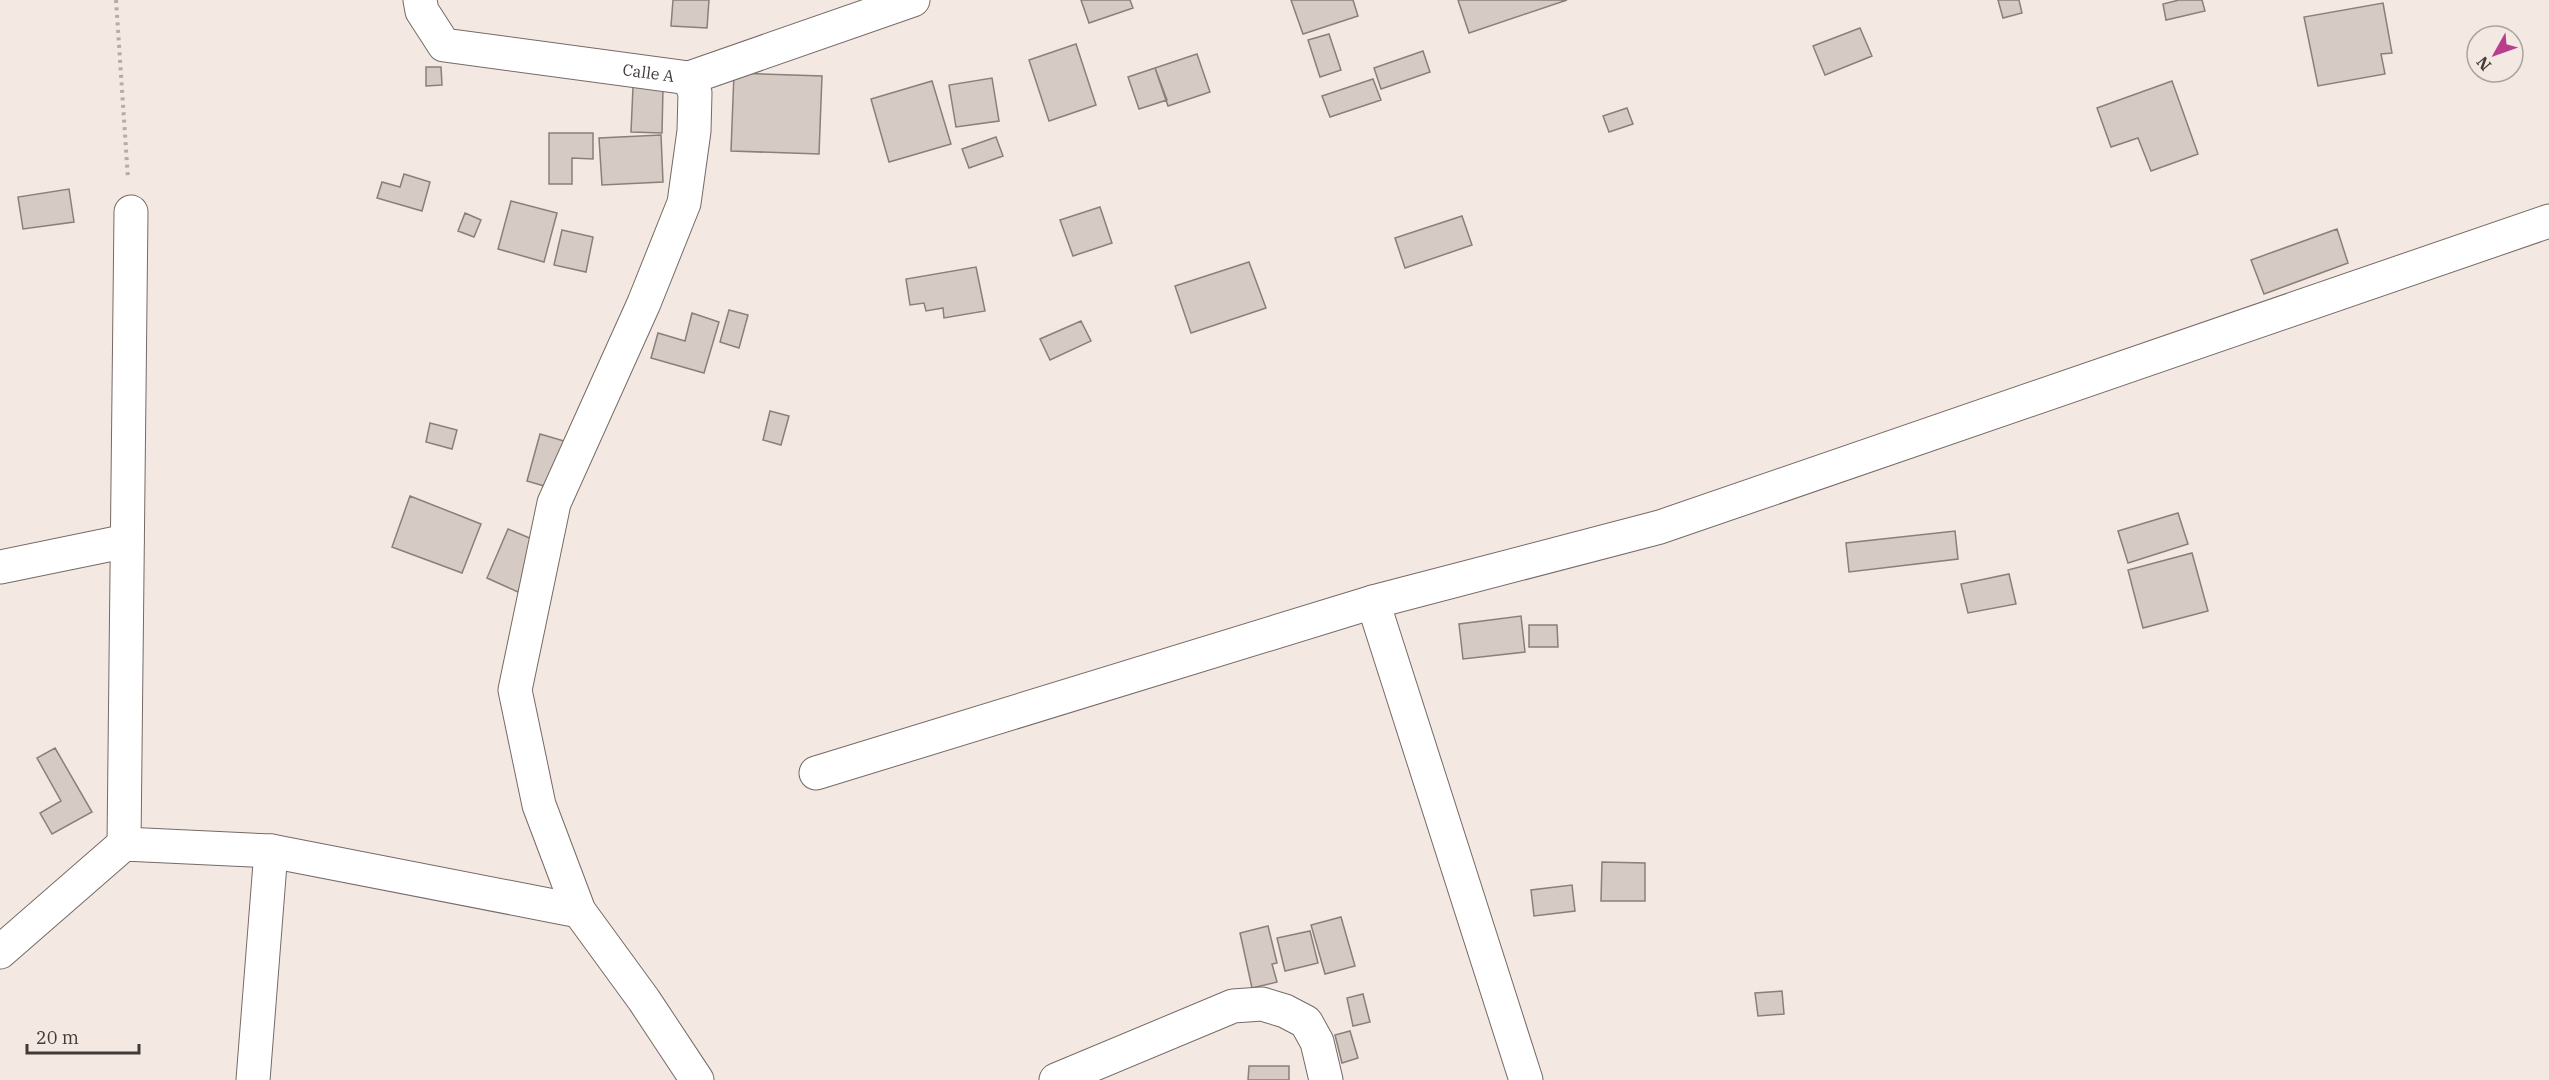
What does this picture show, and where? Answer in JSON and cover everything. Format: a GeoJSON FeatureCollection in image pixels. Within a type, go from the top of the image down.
{"type":"FeatureCollection","features":[{"type":"Feature","properties":{"kind":"street","name":"Calle A"},"geometry":{"type":"LineString","coordinates":[[420,0],[422,11],[444,45],[688,78],[913,0]]}},
{"type":"Feature","properties":{"kind":"street"},"geometry":{"type":"LineString","coordinates":[[688,78],[695,93],[695,103],[694,130],[684,203],[644,303],[555,503],[515,690],[539,805],[579,910],[644,1000],[697,1080]]}},
{"type":"Feature","properties":{"kind":"street"},"geometry":{"type":"LineString","coordinates":[[124,844],[131,212]]}},
{"type":"Feature","properties":{"kind":"street"},"geometry":{"type":"LineString","coordinates":[[816,773],[1373,602],[1660,527],[2549,221]]}},
{"type":"Feature","properties":{"kind":"street"},"geometry":{"type":"LineString","coordinates":[[0,567],[127,542]]}},
{"type":"Feature","properties":{"kind":"street"},"geometry":{"type":"LineString","coordinates":[[1373,602],[1526,1080]]}},
{"type":"Feature","properties":{"kind":"street"},"geometry":{"type":"LineString","coordinates":[[0,952],[124,844],[271,851],[579,910]]}},
{"type":"Feature","properties":{"kind":"street"},"geometry":{"type":"LineString","coordinates":[[253,1080],[271,851]]}},
{"type":"Feature","properties":{"kind":"street"},"geometry":{"type":"LineString","coordinates":[[1056,1080],[1233,1006],[1262,1004],[1306,1022],[1317,1042],[1326,1080]]}},
{"type":"Feature","properties":{"kind":"path"},"geometry":{"type":"LineString","coordinates":[[117,0],[131,212]]}},
{"type":"Feature","properties":{"kind":"building"},"geometry":{"type":"Polygon","coordinates":[[[673,0],[709,0],[707,28],[671,26],[673,0]]]}},
{"type":"Feature","properties":{"kind":"building"},"geometry":{"type":"Polygon","coordinates":[[[1081,0],[1130,0],[1133,8],[1089,23],[1081,0]]]}},
{"type":"Feature","properties":{"kind":"building"},"geometry":{"type":"Polygon","coordinates":[[[1291,0],[1353,0],[1358,16],[1303,34],[1291,0]]]}},
{"type":"Feature","properties":{"kind":"building"},"geometry":{"type":"Polygon","coordinates":[[[1458,0],[1567,0],[1469,33],[1458,0]]]}},
{"type":"Feature","properties":{"kind":"building"},"geometry":{"type":"Polygon","coordinates":[[[1998,0],[2019,0],[2022,13],[2003,18],[1998,0]]]}},
{"type":"Feature","properties":{"kind":"building"},"geometry":{"type":"Polygon","coordinates":[[[2179,0],[2202,0],[2205,11],[2166,20],[2163,4],[2179,0]]]}},
{"type":"Feature","properties":{"kind":"building"},"geometry":{"type":"Polygon","coordinates":[[[2383,3],[2392,53],[2381,54],[2385,74],[2318,86],[2304,17],[2383,3]]]}},
{"type":"Feature","properties":{"kind":"building"},"geometry":{"type":"Polygon","coordinates":[[[1860,28],[1872,56],[1825,75],[1813,46],[1860,28]]]}},
{"type":"Feature","properties":{"kind":"building"},"geometry":{"type":"Polygon","coordinates":[[[1329,34],[1341,70],[1320,77],[1308,40],[1329,34]]]}},
{"type":"Feature","properties":{"kind":"building"},"geometry":{"type":"Polygon","coordinates":[[[1076,44],[1096,105],[1049,121],[1029,60],[1076,44]]]}},
{"type":"Feature","properties":{"kind":"building"},"geometry":{"type":"Polygon","coordinates":[[[1423,51],[1430,72],[1381,89],[1374,68],[1423,51]]]}},
{"type":"Feature","properties":{"kind":"building"},"geometry":{"type":"Polygon","coordinates":[[[1197,54],[1210,92],[1168,106],[1155,68],[1197,54]]]}},
{"type":"Feature","properties":{"kind":"building"},"geometry":{"type":"Polygon","coordinates":[[[426,67],[441,67],[442,85],[426,86],[426,67]]]}},
{"type":"Feature","properties":{"kind":"building"},"geometry":{"type":"Polygon","coordinates":[[[1155,68],[1167,100],[1139,109],[1128,77],[1155,68]]]}},
{"type":"Feature","properties":{"kind":"building"},"geometry":{"type":"Polygon","coordinates":[[[734,73],[822,76],[819,154],[731,151],[734,73]]]}},
{"type":"Feature","properties":{"kind":"building"},"geometry":{"type":"Polygon","coordinates":[[[992,78],[999,121],[956,127],[949,85],[992,78]]]}},
{"type":"Feature","properties":{"kind":"building"},"geometry":{"type":"Polygon","coordinates":[[[1373,79],[1381,100],[1330,117],[1322,96],[1373,79]]]}},
{"type":"Feature","properties":{"kind":"building"},"geometry":{"type":"Polygon","coordinates":[[[932,81],[951,144],[889,162],[871,99],[932,81]]]}},
{"type":"Feature","properties":{"kind":"building"},"geometry":{"type":"Polygon","coordinates":[[[2172,81],[2198,154],[2151,171],[2138,138],[2111,147],[2097,108],[2172,81]]]}},
{"type":"Feature","properties":{"kind":"building"},"geometry":{"type":"Polygon","coordinates":[[[633,87],[663,88],[662,133],[631,132],[633,87]]]}},
{"type":"Feature","properties":{"kind":"building"},"geometry":{"type":"Polygon","coordinates":[[[1627,108],[1633,124],[1609,132],[1603,116],[1627,108]]]}},
{"type":"Feature","properties":{"kind":"building"},"geometry":{"type":"Polygon","coordinates":[[[549,133],[593,133],[593,159],[572,158],[572,184],[549,184],[549,133]]]}},
{"type":"Feature","properties":{"kind":"building"},"geometry":{"type":"Polygon","coordinates":[[[661,135],[663,182],[602,185],[599,138],[661,135]]]}},
{"type":"Feature","properties":{"kind":"building"},"geometry":{"type":"Polygon","coordinates":[[[996,137],[1003,156],[969,168],[962,149],[996,137]]]}},
{"type":"Feature","properties":{"kind":"building"},"geometry":{"type":"Polygon","coordinates":[[[404,174],[430,182],[422,211],[377,198],[382,182],[400,187],[404,174]]]}},
{"type":"Feature","properties":{"kind":"building"},"geometry":{"type":"Polygon","coordinates":[[[69,189],[74,222],[23,229],[18,197],[69,189]]]}},
{"type":"Feature","properties":{"kind":"building"},"geometry":{"type":"Polygon","coordinates":[[[511,201],[557,213],[544,262],[498,249],[511,201]]]}},
{"type":"Feature","properties":{"kind":"building"},"geometry":{"type":"Polygon","coordinates":[[[1100,207],[1112,243],[1073,256],[1060,220],[1100,207]]]}},
{"type":"Feature","properties":{"kind":"building"},"geometry":{"type":"Polygon","coordinates":[[[465,213],[481,220],[474,237],[458,231],[465,213]]]}},
{"type":"Feature","properties":{"kind":"building"},"geometry":{"type":"Polygon","coordinates":[[[1462,216],[1472,245],[1405,268],[1395,238],[1462,216]]]}},
{"type":"Feature","properties":{"kind":"building"},"geometry":{"type":"Polygon","coordinates":[[[2337,229],[2348,263],[2264,294],[2251,260],[2337,229]]]}},
{"type":"Feature","properties":{"kind":"building"},"geometry":{"type":"Polygon","coordinates":[[[562,230],[593,237],[586,272],[554,265],[562,230]]]}},
{"type":"Feature","properties":{"kind":"building"},"geometry":{"type":"Polygon","coordinates":[[[1249,262],[1266,308],[1191,333],[1175,286],[1249,262]]]}},
{"type":"Feature","properties":{"kind":"building"},"geometry":{"type":"Polygon","coordinates":[[[976,267],[985,311],[944,318],[943,308],[926,311],[924,303],[910,305],[906,279],[976,267]]]}},
{"type":"Feature","properties":{"kind":"building"},"geometry":{"type":"Polygon","coordinates":[[[729,310],[748,315],[739,348],[720,342],[729,310]]]}},
{"type":"Feature","properties":{"kind":"building"},"geometry":{"type":"Polygon","coordinates":[[[692,313],[719,322],[704,373],[651,358],[658,333],[685,341],[692,313]]]}},
{"type":"Feature","properties":{"kind":"building"},"geometry":{"type":"Polygon","coordinates":[[[1081,321],[1091,341],[1050,360],[1040,339],[1081,321]]]}},
{"type":"Feature","properties":{"kind":"building"},"geometry":{"type":"Polygon","coordinates":[[[770,411],[789,416],[781,445],[763,440],[770,411]]]}},
{"type":"Feature","properties":{"kind":"building"},"geometry":{"type":"Polygon","coordinates":[[[430,423],[457,430],[452,449],[426,442],[430,423]]]}},
{"type":"Feature","properties":{"kind":"building"},"geometry":{"type":"Polygon","coordinates":[[[540,434],[564,441],[551,488],[527,481],[540,434]]]}},
{"type":"Feature","properties":{"kind":"building"},"geometry":{"type":"Polygon","coordinates":[[[410,496],[481,524],[462,573],[392,547],[410,496]]]}},
{"type":"Feature","properties":{"kind":"building"},"geometry":{"type":"Polygon","coordinates":[[[2178,513],[2188,544],[2128,563],[2118,531],[2178,513]]]}},
{"type":"Feature","properties":{"kind":"building"},"geometry":{"type":"Polygon","coordinates":[[[508,529],[539,542],[518,592],[487,578],[508,529]]]}},
{"type":"Feature","properties":{"kind":"building"},"geometry":{"type":"Polygon","coordinates":[[[1955,531],[1958,559],[1849,572],[1846,543],[1955,531]]]}},
{"type":"Feature","properties":{"kind":"building"},"geometry":{"type":"Polygon","coordinates":[[[2192,553],[2208,611],[2143,628],[2128,570],[2192,553]]]}},
{"type":"Feature","properties":{"kind":"building"},"geometry":{"type":"Polygon","coordinates":[[[2009,574],[2016,604],[1968,613],[1961,584],[2009,574]]]}},
{"type":"Feature","properties":{"kind":"building"},"geometry":{"type":"Polygon","coordinates":[[[1521,616],[1525,652],[1463,659],[1459,624],[1521,616]]]}},
{"type":"Feature","properties":{"kind":"building"},"geometry":{"type":"Polygon","coordinates":[[[1529,625],[1557,625],[1558,647],[1529,647],[1529,625]]]}},
{"type":"Feature","properties":{"kind":"building"},"geometry":{"type":"Polygon","coordinates":[[[55,748],[92,812],[52,834],[40,813],[61,801],[37,758],[55,748]]]}},
{"type":"Feature","properties":{"kind":"building"},"geometry":{"type":"Polygon","coordinates":[[[1602,862],[1645,863],[1645,901],[1601,901],[1602,862]]]}},
{"type":"Feature","properties":{"kind":"building"},"geometry":{"type":"Polygon","coordinates":[[[1572,885],[1575,911],[1534,916],[1531,890],[1572,885]]]}},
{"type":"Feature","properties":{"kind":"building"},"geometry":{"type":"Polygon","coordinates":[[[1341,917],[1355,966],[1325,974],[1311,925],[1341,917]]]}},
{"type":"Feature","properties":{"kind":"building"},"geometry":{"type":"Polygon","coordinates":[[[1268,926],[1277,963],[1272,964],[1277,982],[1252,988],[1240,933],[1268,926]]]}},
{"type":"Feature","properties":{"kind":"building"},"geometry":{"type":"Polygon","coordinates":[[[1310,931],[1318,963],[1285,971],[1277,938],[1310,931]]]}},
{"type":"Feature","properties":{"kind":"building"},"geometry":{"type":"Polygon","coordinates":[[[1782,991],[1784,1014],[1758,1016],[1755,993],[1782,991]]]}},
{"type":"Feature","properties":{"kind":"building"},"geometry":{"type":"Polygon","coordinates":[[[1363,994],[1370,1022],[1353,1026],[1347,998],[1363,994]]]}},
{"type":"Feature","properties":{"kind":"building"},"geometry":{"type":"Polygon","coordinates":[[[1350,1031],[1358,1058],[1342,1063],[1335,1035],[1350,1031]]]}},
{"type":"Feature","properties":{"kind":"building"},"geometry":{"type":"Polygon","coordinates":[[[1249,1066],[1289,1066],[1289,1080],[1248,1080],[1249,1066]]]}}]}
